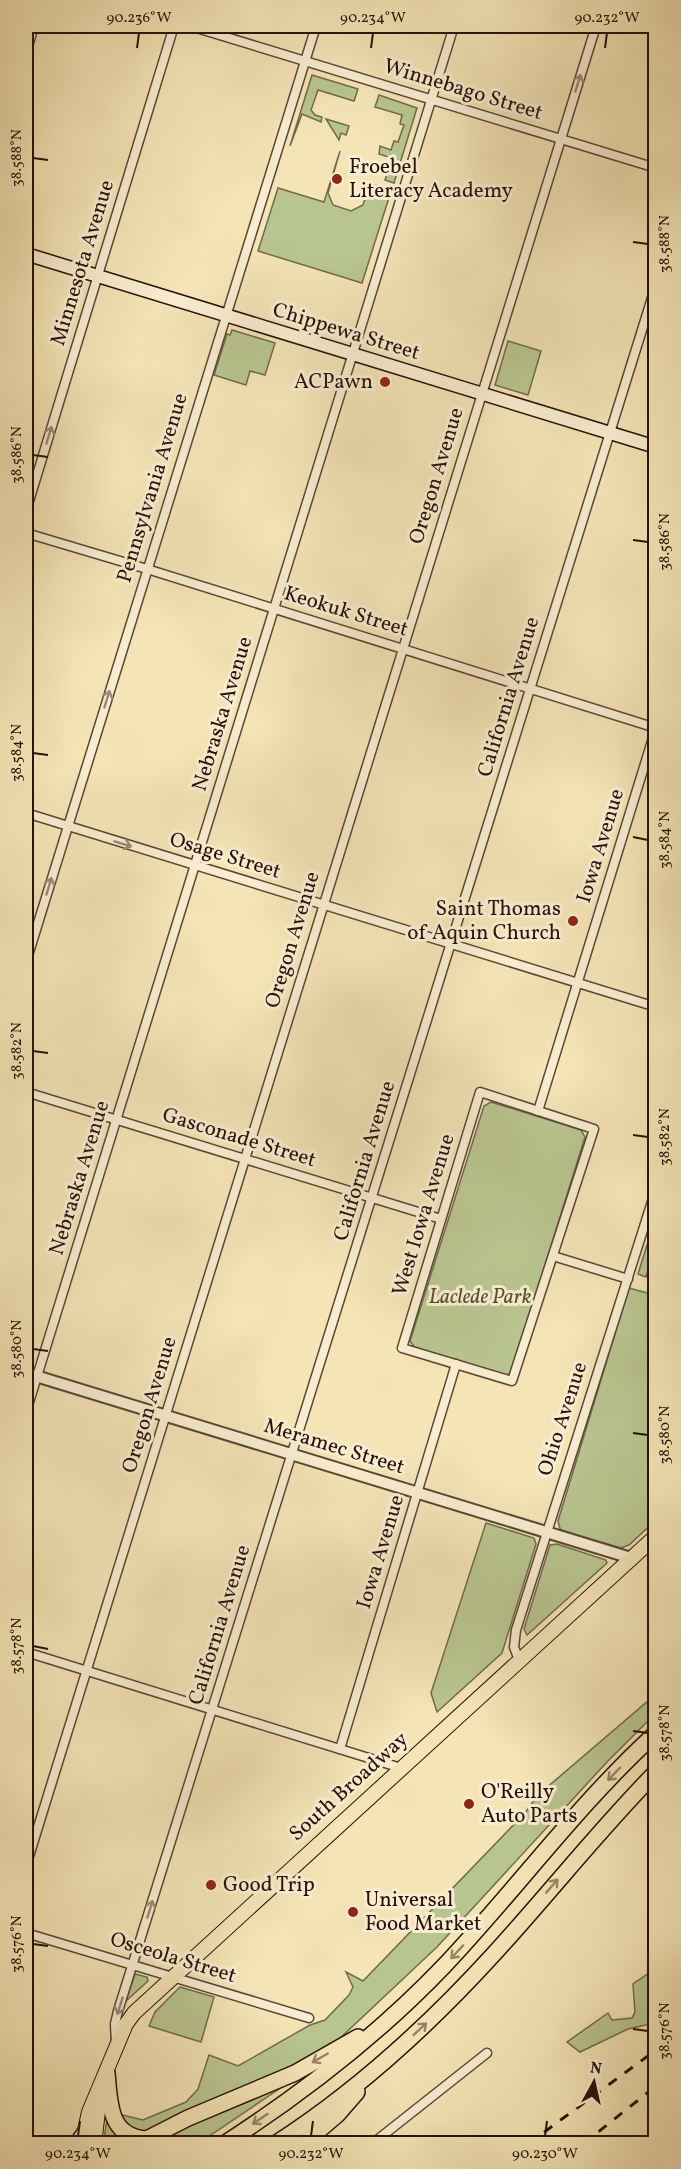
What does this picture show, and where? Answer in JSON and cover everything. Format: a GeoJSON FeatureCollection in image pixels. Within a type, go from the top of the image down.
{"type":"FeatureCollection","features":[{"type":"Feature","properties":{"kind":"highway"},"geometry":{"type":"LineString","coordinates":[[224,2144],[312,2082],[389,2019],[464,1945],[582,1808],[656,1733]]}},
{"type":"Feature","properties":{"kind":"highway"},"geometry":{"type":"LineString","coordinates":[[303,2144],[337,2115],[389,2056],[494,1954],[589,1843],[656,1772]]}},
{"type":"Feature","properties":{"kind":"highway"},"geometry":{"type":"LineString","coordinates":[[107,2073],[112,2115],[117,2127],[141,2141],[188,2118],[295,2073],[389,2019]]}},
{"type":"Feature","properties":{"kind":"highway"},"geometry":{"type":"LineString","coordinates":[[275,2144],[389,2056]]}},
{"type":"Feature","properties":{"kind":"main road","name":"Chippewa Street"},"geometry":{"type":"LineString","coordinates":[[26,254],[656,447]]}},
{"type":"Feature","properties":{"kind":"main road","name":"South Broadway"},"geometry":{"type":"LineString","coordinates":[[84,2141],[89,2112],[129,2019],[172,1977],[656,1536]]}},
{"type":"Feature","properties":{"kind":"street"},"geometry":{"type":"LineString","coordinates":[[26,53],[34,26]]}},
{"type":"Feature","properties":{"kind":"street","name":"Minnesota Avenue"},"geometry":{"type":"LineString","coordinates":[[26,511],[174,26]]}},
{"type":"Feature","properties":{"kind":"street","name":"Winnebago Street"},"geometry":{"type":"LineString","coordinates":[[190,26],[656,168]]}},
{"type":"Feature","properties":{"kind":"street","name":"Pennsylvania Avenue"},"geometry":{"type":"LineString","coordinates":[[26,962],[316,26]]}},
{"type":"Feature","properties":{"kind":"street","name":"Nebraska Avenue"},"geometry":{"type":"LineString","coordinates":[[26,1412],[454,26]]}},
{"type":"Feature","properties":{"kind":"street","name":"Oregon Avenue"},"geometry":{"type":"LineString","coordinates":[[26,1866],[596,26]]}},
{"type":"Feature","properties":{"kind":"street","name":"California Avenue"},"geometry":{"type":"LineString","coordinates":[[117,2048],[115,2024],[133,1965],[656,285]]}},
{"type":"Feature","properties":{"kind":"street","name":"Keokuk Street"},"geometry":{"type":"LineString","coordinates":[[26,533],[656,728]]}},
{"type":"Feature","properties":{"kind":"street","name":"Iowa Avenue"},"geometry":{"type":"LineString","coordinates":[[538,1111],[656,728]]}},
{"type":"Feature","properties":{"kind":"street","name":"Osage Street"},"geometry":{"type":"LineString","coordinates":[[26,813],[656,1007]]}},
{"type":"Feature","properties":{"kind":"street","name":"Gasconade Street"},"geometry":{"type":"LineString","coordinates":[[26,1092],[441,1219]]}},
{"type":"Feature","properties":{"kind":"street","name":"West Iowa Avenue"},"geometry":{"type":"LineString","coordinates":[[456,1364],[402,1348],[480,1092],[538,1111]]}},
{"type":"Feature","properties":{"kind":"street"},"geometry":{"type":"LineString","coordinates":[[456,1364],[512,1381],[553,1256],[594,1129],[538,1111]]}},
{"type":"Feature","properties":{"kind":"street","name":"Ohio Avenue"},"geometry":{"type":"LineString","coordinates":[[519,1660],[515,1652],[515,1636],[656,1189]]}},
{"type":"Feature","properties":{"kind":"street"},"geometry":{"type":"LineString","coordinates":[[553,1256],[628,1279]]}},
{"type":"Feature","properties":{"kind":"street","name":"Iowa Avenue"},"geometry":{"type":"LineString","coordinates":[[340,1749],[456,1364]]}},
{"type":"Feature","properties":{"kind":"street","name":"Meramec Street"},"geometry":{"type":"LineString","coordinates":[[26,1373],[631,1558]]}},
{"type":"Feature","properties":{"kind":"street"},"geometry":{"type":"LineString","coordinates":[[26,1652],[401,1768]]}},
{"type":"Feature","properties":{"kind":"street","name":"Osceola Street"},"geometry":{"type":"LineString","coordinates":[[26,1933],[309,2018]]}},
{"type":"Feature","properties":{"kind":"street"},"geometry":{"type":"LineString","coordinates":[[372,2144],[487,2053]]}},
{"type":"Feature","properties":{"kind":"green space"},"geometry":{"type":"Polygon","coordinates":[[[312,75],[358,89],[354,101],[318,90],[311,110],[315,115],[322,117],[321,122],[302,114],[290,146],[312,75]]]}},
{"type":"Feature","properties":{"kind":"green space"},"geometry":{"type":"Polygon","coordinates":[[[379,95],[417,108],[394,183],[385,180],[392,158],[379,154],[380,146],[391,150],[394,141],[398,142],[404,125],[400,124],[402,115],[375,107],[379,95]]]}},
{"type":"Feature","properties":{"kind":"green space"},"geometry":{"type":"Polygon","coordinates":[[[326,119],[349,126],[346,135],[341,133],[339,140],[326,119]]]}},
{"type":"Feature","properties":{"kind":"green space"},"geometry":{"type":"Polygon","coordinates":[[[340,151],[328,193],[333,205],[351,211],[363,205],[370,184],[392,188],[362,283],[258,251],[278,188],[324,202],[340,151]]]}},
{"type":"Feature","properties":{"kind":"green space"},"geometry":{"type":"Polygon","coordinates":[[[232,330],[275,343],[265,375],[250,371],[246,385],[214,375],[227,334],[230,335],[232,330]]]}},
{"type":"Feature","properties":{"kind":"green space"},"geometry":{"type":"Polygon","coordinates":[[[508,341],[541,351],[528,395],[495,385],[508,341]]]}},
{"type":"Feature","properties":{"kind":"green space","name":"Laclede Park"},"geometry":{"type":"Polygon","coordinates":[[[491,1102],[581,1130],[585,1137],[512,1371],[506,1376],[415,1348],[410,1341],[484,1106],[491,1102]]]}},
{"type":"Feature","properties":{"kind":"green space"},"geometry":{"type":"Polygon","coordinates":[[[655,1219],[655,1246],[646,1277],[638,1274],[655,1219]]]}},
{"type":"Feature","properties":{"kind":"green space"},"geometry":{"type":"Polygon","coordinates":[[[629,1288],[655,1295],[655,1521],[629,1545],[621,1548],[564,1531],[560,1529],[558,1521],[629,1288]]]}},
{"type":"Feature","properties":{"kind":"green space"},"geometry":{"type":"Polygon","coordinates":[[[486,1523],[534,1538],[536,1544],[502,1653],[437,1712],[431,1693],[486,1523]]]}},
{"type":"Feature","properties":{"kind":"green space"},"geometry":{"type":"Polygon","coordinates":[[[557,1544],[606,1560],[607,1563],[527,1635],[524,1629],[550,1545],[557,1544]]]}},
{"type":"Feature","properties":{"kind":"green space"},"geometry":{"type":"Polygon","coordinates":[[[655,1695],[655,1714],[607,1762],[437,1947],[336,2042],[311,2060],[147,2132],[134,2132],[118,2114],[143,2120],[186,2102],[198,2089],[209,2055],[238,2066],[310,2025],[325,2020],[349,1995],[353,1987],[346,1972],[363,1981],[525,1813],[538,1795],[655,1695]]]}},
{"type":"Feature","properties":{"kind":"green space"},"geometry":{"type":"Polygon","coordinates":[[[655,1969],[655,2023],[628,2029],[580,2052],[567,2042],[608,2013],[612,2020],[632,2018],[635,2012],[633,1984],[655,1969]]]}},
{"type":"Feature","properties":{"kind":"green space"},"geometry":{"type":"Polygon","coordinates":[[[135,1974],[147,1977],[148,1981],[126,2001],[135,1974]]]}},
{"type":"Feature","properties":{"kind":"green space"},"geometry":{"type":"Polygon","coordinates":[[[180,1987],[214,1997],[201,2042],[149,2026],[155,2012],[180,1987]]]}},
{"type":"Feature","properties":{"kind":"green space"},"geometry":{"type":"Polygon","coordinates":[[[297,2077],[199,2143],[147,2144],[297,2077]]]}},
{"type":"Feature","properties":{"kind":"green space"},"geometry":{"type":"Polygon","coordinates":[[[107,2120],[109,2120],[126,2143],[103,2144],[107,2120]]]}},
{"type":"Feature","properties":{"kind":"railway"},"geometry":{"type":"LineString","coordinates":[[528,2144],[656,2050]]}},
{"type":"Feature","properties":{"kind":"railway"},"geometry":{"type":"LineString","coordinates":[[583,2144],[656,2086]]}},
{"type":"Feature","properties":{"kind":"place","name":"Froebel Literacy Academy"},"geometry":{"type":"Point","coordinates":[337,179]}},
{"type":"Feature","properties":{"kind":"place","name":"ACPawn"},"geometry":{"type":"Point","coordinates":[385,382]}},
{"type":"Feature","properties":{"kind":"place","name":"Saint Thomas of Aquin Church"},"geometry":{"type":"Point","coordinates":[573,921]}},
{"type":"Feature","properties":{"kind":"place","name":"O'Reilly Auto Parts"},"geometry":{"type":"Point","coordinates":[469,1804]}},
{"type":"Feature","properties":{"kind":"place","name":"Good Trip"},"geometry":{"type":"Point","coordinates":[211,1885]}},
{"type":"Feature","properties":{"kind":"place","name":"Universal Food Market"},"geometry":{"type":"Point","coordinates":[353,1912]}}]}
